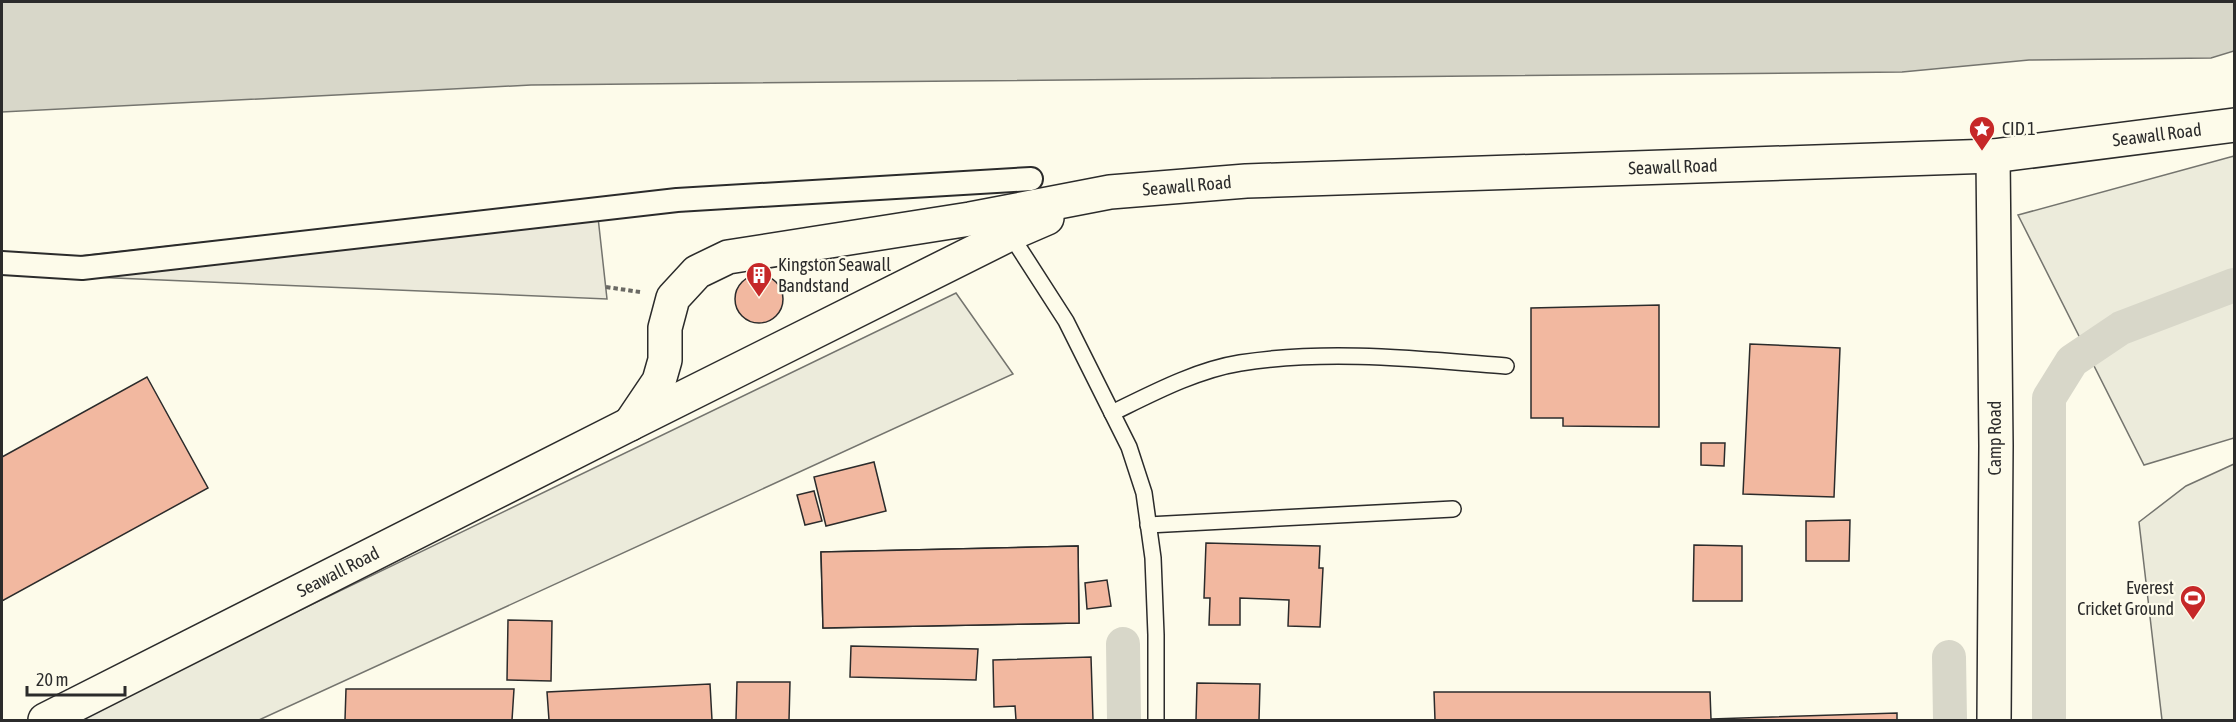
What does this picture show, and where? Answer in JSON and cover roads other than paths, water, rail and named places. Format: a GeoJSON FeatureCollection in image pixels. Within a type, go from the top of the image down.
{"type":"FeatureCollection","features":[{"type":"Feature","properties":{"kind":"street","name":"Seawall Road"},"geometry":{"type":"LineString","coordinates":[[630,424],[659,381],[665,360],[665,328],[673,298],[697,272],[728,257],[970,219],[1110,192],[1246,181],[1993,156],[2235,125]]}},
{"type":"Feature","properties":{"kind":"street","name":"Camp Road"},"geometry":{"type":"LineString","coordinates":[[1993,156],[1996,446],[1994,720]]}},
{"type":"Feature","properties":{"kind":"street"},"geometry":{"type":"LineString","coordinates":[[2,263],[82,268],[677,200],[1031,179]]}},
{"type":"Feature","properties":{"kind":"street","name":"Seawall Road"},"geometry":{"type":"LineString","coordinates":[[45,720],[1010,234],[1110,192]]}},
{"type":"Feature","properties":{"kind":"lane"},"geometry":{"type":"LineString","coordinates":[[1010,234],[1066,321],[1129,447],[1144,493],[1153,558],[1156,720]]}},
{"type":"Feature","properties":{"kind":"lane"},"geometry":{"type":"LineString","coordinates":[[1112,413],[1174,382],[1238,363],[1313,356],[1413,359],[1506,366]]}},
{"type":"Feature","properties":{"kind":"lane"},"geometry":{"type":"LineString","coordinates":[[1148,525],[1453,509]]}},
{"type":"Feature","properties":{"kind":"waterway"},"geometry":{"type":"LineString","coordinates":[[2049,720],[2049,398],[2072,361],[2121,328],[2234,285]]}},
{"type":"Feature","properties":{"kind":"waterway"},"geometry":{"type":"LineString","coordinates":[[1123,644],[1124,720]]}},
{"type":"Feature","properties":{"kind":"waterway"},"geometry":{"type":"LineString","coordinates":[[1949,657],[1950,720]]}},
{"type":"Feature","properties":{"kind":"place","name":"CID 1"},"geometry":{"type":"Point","coordinates":[1982,152]}},
{"type":"Feature","properties":{"kind":"place","name":"Kingston Seawall Bandstand"},"geometry":{"type":"Point","coordinates":[759,298]}},
{"type":"Feature","properties":{"kind":"place","name":"Everest Cricket Ground"},"geometry":{"type":"Point","coordinates":[2193,621]}}]}
